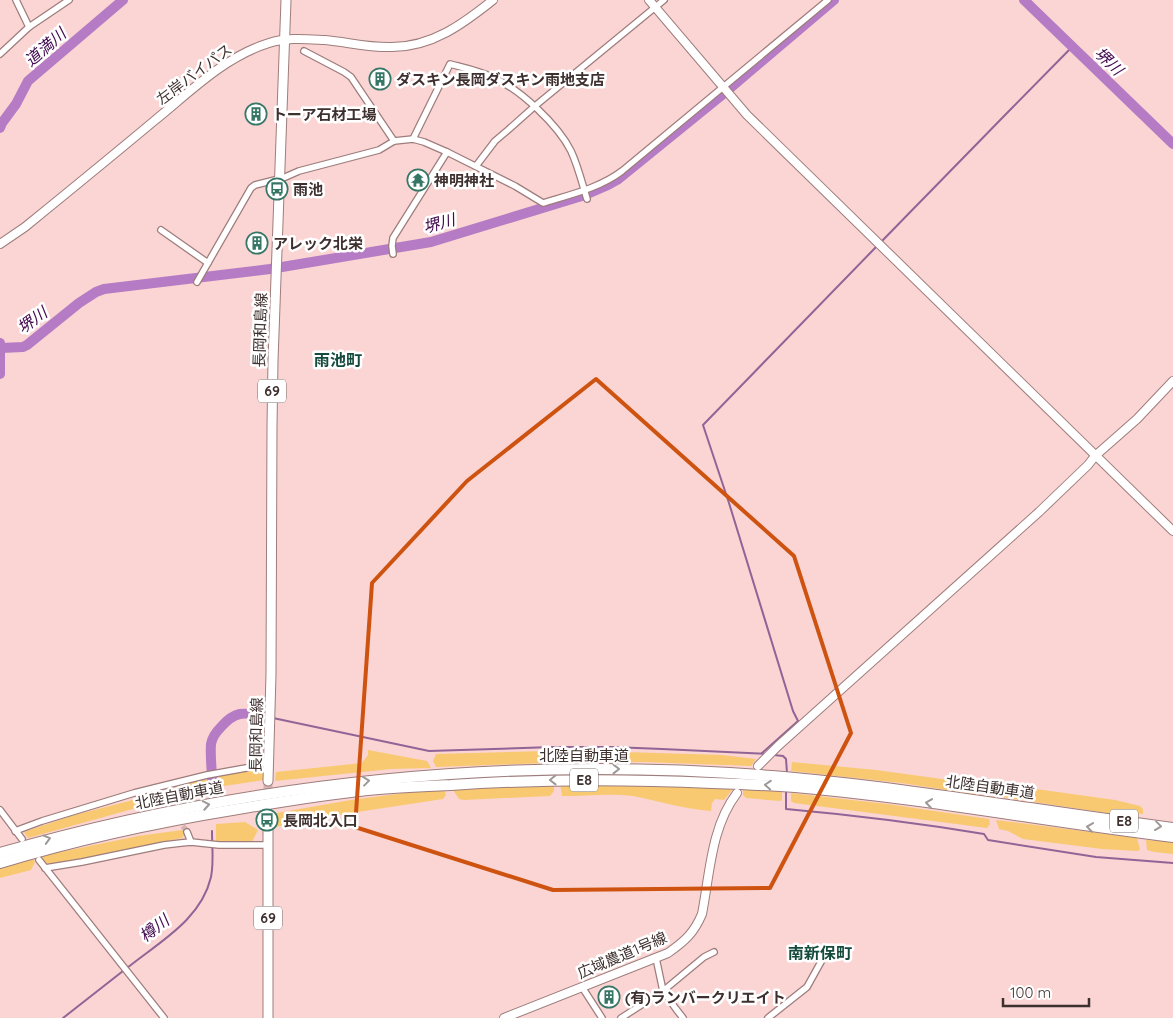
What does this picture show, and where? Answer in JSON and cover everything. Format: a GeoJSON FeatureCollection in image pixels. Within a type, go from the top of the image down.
{"type":"FeatureCollection","features":[{"type":"Feature","properties":{"kind":"highway","name":"北陸自動車道"},"geometry":{"type":"LineString","coordinates":[[0,853],[107,824],[206,804],[308,788],[437,774],[561,769],[726,772],[817,780],[928,793],[1173,828]]}},
{"type":"Feature","properties":{"kind":"highway","name":"北陸自動車道"},"geometry":{"type":"LineString","coordinates":[[0,863],[162,823],[317,796],[380,789],[550,780],[656,780],[797,787],[1173,837]]}},
{"type":"Feature","properties":{"kind":"main road","name":"長岡和島線"},"geometry":{"type":"LineString","coordinates":[[268,781],[271,674],[272,418],[286,0]]}},
{"type":"Feature","properties":{"kind":"main road","name":"69"},"geometry":{"type":"LineString","coordinates":[[268,819],[268,1018]]}},
{"type":"Feature","properties":{"kind":"street"},"geometry":{"type":"LineString","coordinates":[[16,0],[29,27]]}},
{"type":"Feature","properties":{"kind":"street"},"geometry":{"type":"LineString","coordinates":[[0,54],[29,27],[69,0]]}},
{"type":"Feature","properties":{"kind":"street","name":"左岸バイパス"},"geometry":{"type":"LineString","coordinates":[[0,244],[25,227],[222,66],[236,57],[284,39],[330,41],[392,48],[422,43],[445,34],[469,19],[493,0]]}},
{"type":"Feature","properties":{"kind":"street"},"geometry":{"type":"LineString","coordinates":[[649,0],[746,115],[1173,531]]}},
{"type":"Feature","properties":{"kind":"street"},"geometry":{"type":"LineString","coordinates":[[476,166],[495,141],[664,0]]}},
{"type":"Feature","properties":{"kind":"street"},"geometry":{"type":"LineString","coordinates":[[197,282],[251,188],[255,185],[280,179],[299,171],[379,150],[394,141],[413,139],[424,142],[515,186],[542,203],[601,184],[615,177],[828,0]]}},
{"type":"Feature","properties":{"kind":"street"},"geometry":{"type":"LineString","coordinates":[[304,51],[351,77],[394,141]]}},
{"type":"Feature","properties":{"kind":"street"},"geometry":{"type":"LineString","coordinates":[[413,139],[450,64],[476,71],[496,79],[535,106],[559,133],[571,152],[587,199]]}},
{"type":"Feature","properties":{"kind":"street"},"geometry":{"type":"LineString","coordinates":[[394,254],[393,238],[447,152]]}},
{"type":"Feature","properties":{"kind":"street"},"geometry":{"type":"LineString","coordinates":[[161,230],[208,262]]}},
{"type":"Feature","properties":{"kind":"street"},"geometry":{"type":"LineString","coordinates":[[758,766],[1039,512],[1095,456],[1137,419],[1173,381]]}},
{"type":"Feature","properties":{"kind":"street"},"geometry":{"type":"LineString","coordinates":[[16,831],[42,821],[155,788],[269,762]]}},
{"type":"Feature","properties":{"kind":"street"},"geometry":{"type":"LineString","coordinates":[[155,788],[161,796]]}},
{"type":"Feature","properties":{"kind":"street","name":"広域農道1号線"},"geometry":{"type":"LineString","coordinates":[[504,1018],[668,953],[690,936],[702,914],[717,833],[731,800],[737,793]]}},
{"type":"Feature","properties":{"kind":"street"},"geometry":{"type":"LineString","coordinates":[[0,810],[22,839]]}},
{"type":"Feature","properties":{"kind":"street"},"geometry":{"type":"LineString","coordinates":[[187,832],[192,842]]}},
{"type":"Feature","properties":{"kind":"street"},"geometry":{"type":"LineString","coordinates":[[45,868],[164,845],[192,842],[219,845],[269,845]]}},
{"type":"Feature","properties":{"kind":"street"},"geometry":{"type":"LineString","coordinates":[[39,860],[164,1018]]}},
{"type":"Feature","properties":{"kind":"street"},"geometry":{"type":"LineString","coordinates":[[621,1018],[663,991],[704,957],[714,952]]}},
{"type":"Feature","properties":{"kind":"street"},"geometry":{"type":"LineString","coordinates":[[656,958],[663,991],[684,1018]]}},
{"type":"Feature","properties":{"kind":"street"},"geometry":{"type":"LineString","coordinates":[[768,1018],[807,988],[822,960]]}},
{"type":"Feature","properties":{"kind":"street"},"geometry":{"type":"LineString","coordinates":[[582,987],[602,1018]]}},
{"type":"Feature","properties":{"kind":"highlighted area"},"geometry":{"type":"Polygon","coordinates":[[[596,379],[794,556],[851,733],[770,888],[553,890],[355,827],[372,583],[467,481],[596,379]]]}},
{"type":"Feature","properties":{"kind":"shaded area"},"geometry":{"type":"Polygon","coordinates":[[[368,750],[427,761],[431,768],[391,769],[275,781],[276,772],[362,763],[368,755],[368,750]]]}},
{"type":"Feature","properties":{"kind":"shaded area"},"geometry":{"type":"Polygon","coordinates":[[[546,751],[546,763],[436,767],[433,761],[436,754],[546,751]]]}},
{"type":"Feature","properties":{"kind":"shaded area"},"geometry":{"type":"Polygon","coordinates":[[[591,751],[722,755],[756,759],[751,766],[643,762],[555,762],[554,752],[591,751]]]}},
{"type":"Feature","properties":{"kind":"shaded area"},"geometry":{"type":"Polygon","coordinates":[[[792,762],[876,770],[971,783],[978,789],[980,795],[901,783],[791,771],[792,762]]]}},
{"type":"Feature","properties":{"kind":"shaded area"},"geometry":{"type":"Polygon","coordinates":[[[252,769],[264,771],[265,780],[217,787],[217,777],[252,769]]]}},
{"type":"Feature","properties":{"kind":"shaded area"},"geometry":{"type":"Polygon","coordinates":[[[202,779],[207,780],[209,788],[166,799],[165,791],[202,779]]]}},
{"type":"Feature","properties":{"kind":"shaded area"},"geometry":{"type":"Polygon","coordinates":[[[560,783],[726,788],[732,790],[724,800],[715,799],[712,803],[711,811],[624,795],[562,796],[560,783]]]}},
{"type":"Feature","properties":{"kind":"shaded area"},"geometry":{"type":"Polygon","coordinates":[[[999,784],[1115,800],[1140,806],[1143,809],[1143,814],[1128,812],[1113,814],[989,795],[988,787],[999,784]]]}},
{"type":"Feature","properties":{"kind":"shaded area"},"geometry":{"type":"Polygon","coordinates":[[[554,785],[554,791],[550,796],[464,800],[459,799],[451,787],[554,785]]]}},
{"type":"Feature","properties":{"kind":"shaded area"},"geometry":{"type":"Polygon","coordinates":[[[745,788],[782,792],[782,800],[746,798],[743,795],[745,788]]]}},
{"type":"Feature","properties":{"kind":"shaded area"},"geometry":{"type":"Polygon","coordinates":[[[427,790],[444,790],[446,795],[443,799],[275,827],[276,813],[351,800],[427,790]]]}},
{"type":"Feature","properties":{"kind":"shaded area"},"geometry":{"type":"Polygon","coordinates":[[[152,792],[156,795],[158,802],[28,838],[24,832],[71,816],[129,801],[152,792]]]}},
{"type":"Feature","properties":{"kind":"shaded area"},"geometry":{"type":"Polygon","coordinates":[[[791,793],[887,804],[989,819],[990,824],[987,828],[794,803],[791,801],[791,793]]]}},
{"type":"Feature","properties":{"kind":"shaded area"},"geometry":{"type":"Polygon","coordinates":[[[996,820],[1137,838],[1140,849],[1138,851],[1102,849],[1023,839],[1008,831],[999,829],[996,820]]]}},
{"type":"Feature","properties":{"kind":"shaded area"},"geometry":{"type":"Polygon","coordinates":[[[245,822],[258,830],[252,842],[216,841],[216,824],[245,822]]]}},
{"type":"Feature","properties":{"kind":"shaded area"},"geometry":{"type":"Polygon","coordinates":[[[182,830],[185,834],[182,838],[90,857],[49,864],[41,856],[138,836],[182,830]]]}},
{"type":"Feature","properties":{"kind":"shaded area"},"geometry":{"type":"Polygon","coordinates":[[[1146,840],[1173,842],[1173,854],[1147,850],[1146,840]]]}},
{"type":"Feature","properties":{"kind":"shaded area"},"geometry":{"type":"Polygon","coordinates":[[[33,858],[35,862],[31,870],[0,878],[0,867],[33,858]]]}},
{"type":"Feature","properties":{"kind":"waterway","name":"道満川"},"geometry":{"type":"LineString","coordinates":[[0,128],[28,81],[123,0]]}},
{"type":"Feature","properties":{"kind":"waterway","name":"堺川"},"geometry":{"type":"LineString","coordinates":[[1,348],[23,347],[27,345],[79,303],[104,289],[270,269],[431,242],[585,195],[617,180],[834,0]]}},
{"type":"Feature","properties":{"kind":"waterway","name":"堺川"},"geometry":{"type":"LineString","coordinates":[[1024,0],[1173,144]]}},
{"type":"Feature","properties":{"kind":"waterway"},"geometry":{"type":"LineString","coordinates":[[880,243],[1072,47]]}},
{"type":"Feature","properties":{"kind":"waterway"},"geometry":{"type":"LineString","coordinates":[[762,753],[798,721],[793,711],[703,425],[877,246]]}},
{"type":"Feature","properties":{"kind":"waterway","name":"道満川"},"geometry":{"type":"LineString","coordinates":[[0,343],[0,374]]}},
{"type":"Feature","properties":{"kind":"waterway","name":"樽川"},"geometry":{"type":"LineString","coordinates":[[212,780],[211,744],[217,731],[235,715],[250,714],[263,716]]}},
{"type":"Feature","properties":{"kind":"waterway"},"geometry":{"type":"LineString","coordinates":[[273,718],[429,751],[612,747],[767,754]]}},
{"type":"Feature","properties":{"kind":"waterway"},"geometry":{"type":"LineString","coordinates":[[774,755],[783,756],[786,759],[787,773]]}},
{"type":"Feature","properties":{"kind":"waterway"},"geometry":{"type":"LineString","coordinates":[[786,790],[786,809],[959,830],[984,834],[988,840],[1096,857],[1173,863]]}},
{"type":"Feature","properties":{"kind":"waterway","name":"樽川"},"geometry":{"type":"LineString","coordinates":[[127,968],[177,929],[198,906],[206,892],[212,872],[212,831]]}},
{"type":"Feature","properties":{"kind":"waterway","name":"樽川"},"geometry":{"type":"LineString","coordinates":[[63,1018],[123,971]]}},
{"type":"Feature","properties":{"kind":"tunnel"},"geometry":{"type":"LineString","coordinates":[[268,781],[268,819]]}},
{"type":"Feature","properties":{"kind":"tunnel"},"geometry":{"type":"LineString","coordinates":[[161,796],[172,812]]}},
{"type":"Feature","properties":{"kind":"tunnel"},"geometry":{"type":"LineString","coordinates":[[178,819],[187,832]]}},
{"type":"Feature","properties":{"kind":"place","name":"ダスキン長岡ダスキン雨地支店"},"geometry":{"type":"Point","coordinates":[380,79]}},
{"type":"Feature","properties":{"kind":"place","name":"トーア石材工場"},"geometry":{"type":"Point","coordinates":[256,114]}},
{"type":"Feature","properties":{"kind":"place","name":"神明神社"},"geometry":{"type":"Point","coordinates":[418,180]}},
{"type":"Feature","properties":{"kind":"place","name":"雨池"},"geometry":{"type":"Point","coordinates":[277,189]}},
{"type":"Feature","properties":{"kind":"place","name":"アレック北栄"},"geometry":{"type":"Point","coordinates":[257,243]}},
{"type":"Feature","properties":{"kind":"place","name":"長岡北入口"},"geometry":{"type":"Point","coordinates":[267,820]}},
{"type":"Feature","properties":{"kind":"place","name":"(有)ランバークリエイト"},"geometry":{"type":"Point","coordinates":[609,997]}},
{"type":"Feature","properties":{"kind":"district","name":"雨池町"},"geometry":{"type":"Point","coordinates":[338,360]}},
{"type":"Feature","properties":{"kind":"district","name":"南新保町"},"geometry":{"type":"Point","coordinates":[820,953]}}]}
